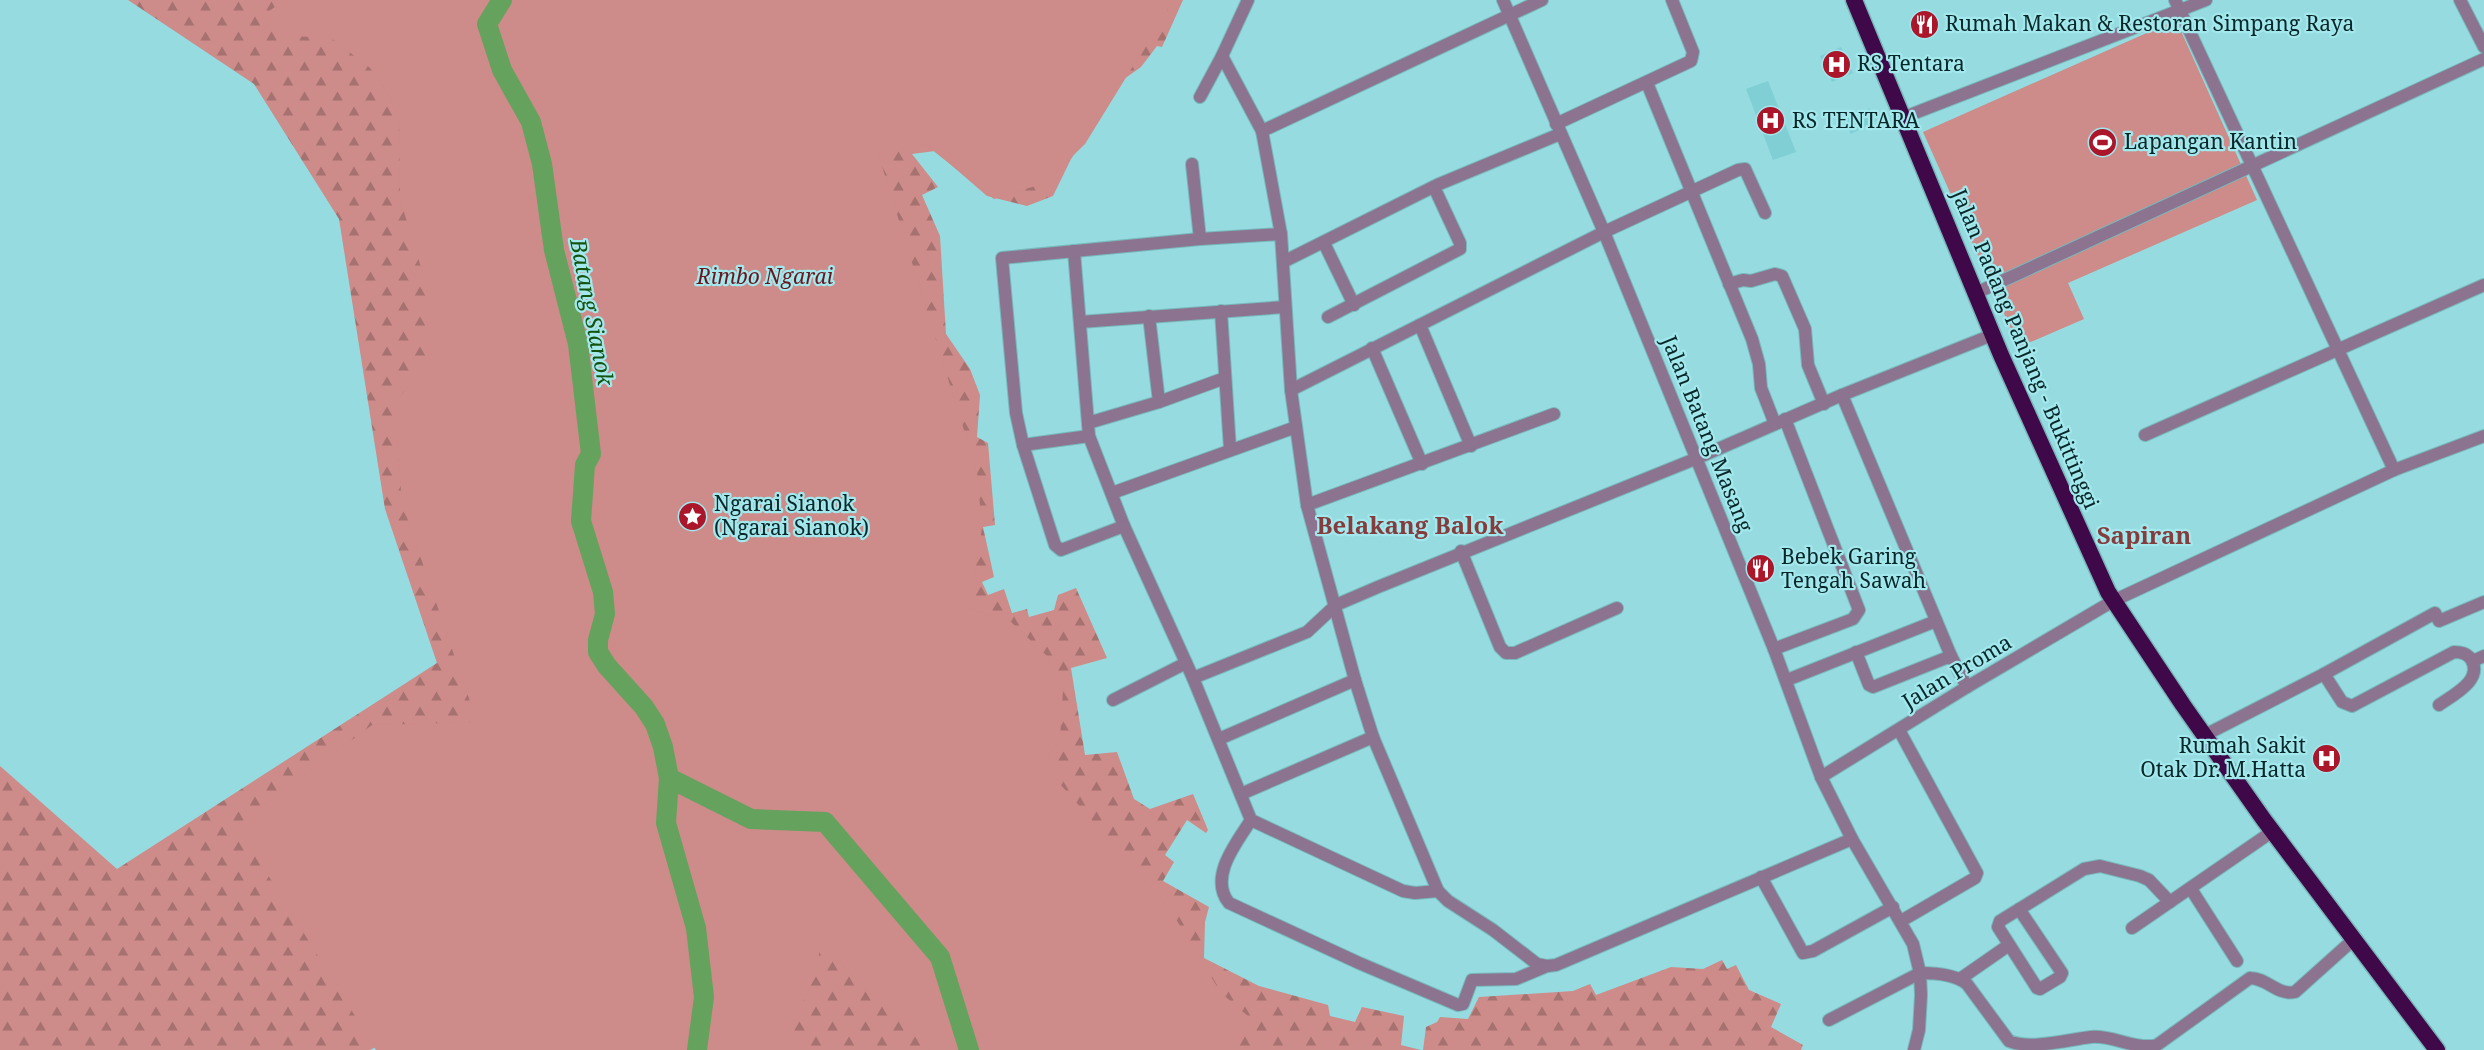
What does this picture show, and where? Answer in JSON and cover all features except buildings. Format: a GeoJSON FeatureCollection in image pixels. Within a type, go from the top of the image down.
{"type":"FeatureCollection","features":[{"type":"Feature","properties":{"kind":"highway","name":"Jalan Padang Panjang - Bukittinggi"},"geometry":{"type":"LineString","coordinates":[[1854,0],[1992,335],[2069,510],[2114,601],[2273,831],[2437,1050]]}},
{"type":"Feature","properties":{"kind":"street"},"geometry":{"type":"LineString","coordinates":[[1200,96],[1248,0]]}},
{"type":"Feature","properties":{"kind":"street","name":"Jalan Batang Masang"},"geometry":{"type":"LineString","coordinates":[[1503,0],[1604,232],[1787,680],[1821,777],[1852,839],[1913,944],[1920,973],[1921,1008],[1914,1050]]}},
{"type":"Feature","properties":{"kind":"street"},"geometry":{"type":"LineString","coordinates":[[1262,131],[1542,0]]}},
{"type":"Feature","properties":{"kind":"street"},"geometry":{"type":"LineString","coordinates":[[1283,262],[1558,129],[1691,61],[1694,56],[1672,0]]}},
{"type":"Feature","properties":{"kind":"street"},"geometry":{"type":"LineString","coordinates":[[1902,118],[2206,0]]}},
{"type":"Feature","properties":{"kind":"street"},"geometry":{"type":"LineString","coordinates":[[2460,0],[2484,46]]}},
{"type":"Feature","properties":{"kind":"street"},"geometry":{"type":"LineString","coordinates":[[2180,10],[2394,470]]}},
{"type":"Feature","properties":{"kind":"street"},"geometry":{"type":"LineString","coordinates":[[1222,56],[1262,131],[1281,234],[1291,390],[1307,505],[1373,737],[1438,891],[1448,901],[1493,930],[1537,964],[1547,966]]}},
{"type":"Feature","properties":{"kind":"street"},"geometry":{"type":"LineString","coordinates":[[1976,293],[2484,59]]}},
{"type":"Feature","properties":{"kind":"street"},"geometry":{"type":"LineString","coordinates":[[1647,83],[1752,339],[1759,364],[1761,388],[1780,422],[1859,610],[1853,619],[1774,649]]}},
{"type":"Feature","properties":{"kind":"street"},"geometry":{"type":"LineString","coordinates":[[1192,164],[1200,239]]}},
{"type":"Feature","properties":{"kind":"street"},"geometry":{"type":"LineString","coordinates":[[1291,390],[1604,232],[1738,170],[1745,170],[1765,213]]}},
{"type":"Feature","properties":{"kind":"street"},"geometry":{"type":"LineString","coordinates":[[1328,317],[1460,249],[1461,243],[1434,187]]}},
{"type":"Feature","properties":{"kind":"street"},"geometry":{"type":"LineString","coordinates":[[1124,526],[1061,550],[1058,549],[1023,445],[1014,397],[1002,258],[1200,239],[1281,234]]}},
{"type":"Feature","properties":{"kind":"street"},"geometry":{"type":"LineString","coordinates":[[1324,243],[1354,304]]}},
{"type":"Feature","properties":{"kind":"street"},"geometry":{"type":"LineString","coordinates":[[1074,251],[1089,436],[1124,526],[1193,678],[1251,820],[1403,891],[1414,893],[1438,891]]}},
{"type":"Feature","properties":{"kind":"street"},"geometry":{"type":"LineString","coordinates":[[1729,284],[1775,274],[1782,276],[1804,329],[1806,359],[1824,404]]}},
{"type":"Feature","properties":{"kind":"street"},"geometry":{"type":"LineString","coordinates":[[2145,435],[2484,285]]}},
{"type":"Feature","properties":{"kind":"street"},"geometry":{"type":"LineString","coordinates":[[1080,322],[1285,307]]}},
{"type":"Feature","properties":{"kind":"street"},"geometry":{"type":"LineString","coordinates":[[1221,311],[1230,449]]}},
{"type":"Feature","properties":{"kind":"street"},"geometry":{"type":"LineString","coordinates":[[1149,316],[1159,402]]}},
{"type":"Feature","properties":{"kind":"street"},"geometry":{"type":"LineString","coordinates":[[1420,325],[1471,446]]}},
{"type":"Feature","properties":{"kind":"street"},"geometry":{"type":"LineString","coordinates":[[1193,678],[1307,633],[1336,605],[1461,551],[1695,459],[1842,395],[1992,335]]}},
{"type":"Feature","properties":{"kind":"street"},"geometry":{"type":"LineString","coordinates":[[1372,348],[1422,464]]}},
{"type":"Feature","properties":{"kind":"street"},"geometry":{"type":"LineString","coordinates":[[1088,423],[1159,402],[1225,378]]}},
{"type":"Feature","properties":{"kind":"street"},"geometry":{"type":"LineString","coordinates":[[1842,395],[1936,621],[1967,687]]}},
{"type":"Feature","properties":{"kind":"street"},"geometry":{"type":"LineString","coordinates":[[1307,505],[1554,414]]}},
{"type":"Feature","properties":{"kind":"street"},"geometry":{"type":"LineString","coordinates":[[1112,493],[1296,427]]}},
{"type":"Feature","properties":{"kind":"street"},"geometry":{"type":"LineString","coordinates":[[1023,445],[1089,436]]}},
{"type":"Feature","properties":{"kind":"street","name":"Jalan Proma"},"geometry":{"type":"LineString","coordinates":[[1821,777],[1967,687],[2114,601],[2394,470],[2484,436]]}},
{"type":"Feature","properties":{"kind":"street"},"geometry":{"type":"LineString","coordinates":[[1461,551],[1500,647],[1506,653],[1515,653],[1617,609]]}},
{"type":"Feature","properties":{"kind":"street"},"geometry":{"type":"LineString","coordinates":[[2205,735],[2435,614],[2439,621],[2484,602]]}},
{"type":"Feature","properties":{"kind":"street"},"geometry":{"type":"LineString","coordinates":[[1787,680],[1936,621]]}},
{"type":"Feature","properties":{"kind":"street"},"geometry":{"type":"LineString","coordinates":[[1856,652],[1869,684],[1873,687],[1951,656]]}},
{"type":"Feature","properties":{"kind":"street"},"geometry":{"type":"LineString","coordinates":[[2324,674],[2342,702],[2352,706],[2454,652],[2478,659],[2469,683],[2439,705]]}},
{"type":"Feature","properties":{"kind":"street"},"geometry":{"type":"LineString","coordinates":[[1113,700],[1186,663]]}},
{"type":"Feature","properties":{"kind":"street"},"geometry":{"type":"LineString","coordinates":[[1219,740],[1355,680]]}},
{"type":"Feature","properties":{"kind":"street"},"geometry":{"type":"LineString","coordinates":[[1899,730],[1977,873],[1975,878],[1901,921]]}},
{"type":"Feature","properties":{"kind":"street"},"geometry":{"type":"LineString","coordinates":[[1241,794],[1373,737]]}},
{"type":"Feature","properties":{"kind":"street"},"geometry":{"type":"LineString","coordinates":[[1251,820],[1225,864],[1221,888],[1229,903],[1359,963],[1458,1005],[1463,1004],[1472,980],[1516,979],[1547,966],[1556,965],[1852,839]]}},
{"type":"Feature","properties":{"kind":"street"},"geometry":{"type":"LineString","coordinates":[[2132,928],[2273,831]]}},
{"type":"Feature","properties":{"kind":"street"},"geometry":{"type":"LineString","coordinates":[[2019,909],[2062,973],[2043,989],[2037,988],[1998,924],[2019,909],[2084,868],[2094,865],[2145,878],[2170,902]]}},
{"type":"Feature","properties":{"kind":"street"},"geometry":{"type":"LineString","coordinates":[[1761,877],[1803,953],[1813,951],[1893,907]]}},
{"type":"Feature","properties":{"kind":"street"},"geometry":{"type":"LineString","coordinates":[[2191,889],[2237,961]]}},
{"type":"Feature","properties":{"kind":"street"},"geometry":{"type":"LineString","coordinates":[[1829,1020],[1920,973],[1960,979],[1967,984],[2015,1046],[2030,1048],[2102,1037],[2149,1046],[2157,1045],[2250,978],[2262,980],[2285,993],[2295,992],[2353,940]]}},
{"type":"Feature","properties":{"kind":"street"},"geometry":{"type":"LineString","coordinates":[[1960,979],[2009,945]]}},
{"type":"Feature","properties":{"kind":"shaded area","name":"RS Tentara"},"geometry":{"type":"Polygon","coordinates":[[[1841,47],[1853,73],[1832,82],[1820,56],[1841,47]]]}},
{"type":"Feature","properties":{"kind":"shaded area","name":"RS TENTARA"},"geometry":{"type":"Polygon","coordinates":[[[1768,81],[1796,152],[1773,160],[1746,89],[1768,81]]]}},
{"type":"Feature","properties":{"kind":"shaded area","name":"RS TENTARA"},"geometry":{"type":"Polygon","coordinates":[[[1870,108],[1876,121],[1851,134],[1844,120],[1870,108]]]}},
{"type":"Feature","properties":{"kind":"green space","name":"Ngarai Sianok (Ngarai Sianok)"},"geometry":{"type":"Polygon","coordinates":[[[128,0],[1183,0],[1162,47],[1157,46],[1141,67],[1124,79],[1071,159],[1053,196],[1027,206],[987,196],[935,151],[912,154],[938,187],[922,195],[940,236],[946,334],[970,369],[980,395],[977,437],[988,443],[995,525],[983,527],[994,577],[982,582],[988,595],[1004,589],[1012,613],[1027,609],[1029,617],[1054,610],[1058,595],[1076,588],[1107,658],[1071,668],[1085,755],[1117,752],[1134,799],[1150,809],[1193,794],[1208,830],[1206,833],[1187,820],[1165,855],[1174,862],[1163,881],[1209,907],[1205,922],[1204,958],[1259,986],[1328,1005],[1330,1016],[1355,1022],[1362,1007],[1404,1016],[1401,1045],[1421,1050],[778,1050],[543,610],[397,1036],[370,1050],[0,1050],[0,766],[117,869],[437,663],[385,509],[339,219],[254,84],[128,0]]]}},
{"type":"Feature","properties":{"kind":"green space","name":"Ngarai Sianok (Ngarai Sianok)"},"geometry":{"type":"Polygon","coordinates":[[[284,0],[1170,0],[1167,11],[1085,144],[1045,183],[994,199],[926,145],[878,153],[977,472],[982,528],[969,609],[1008,619],[1047,656],[1063,690],[1060,739],[1048,756],[1054,777],[1171,911],[1221,993],[1255,1022],[1226,1050],[929,1050],[822,945],[788,1050],[376,1050],[237,825],[372,725],[477,722],[402,503],[394,404],[428,361],[430,297],[400,199],[399,118],[387,92],[370,68],[331,38],[291,36],[276,28],[268,12],[284,0]]]}},
{"type":"Feature","properties":{"kind":"green space"},"geometry":{"type":"Polygon","coordinates":[[[2176,20],[2257,200],[2068,283],[2084,319],[2019,347],[1923,132],[2176,20]]]}},
{"type":"Feature","properties":{"kind":"green space"},"geometry":{"type":"Polygon","coordinates":[[[1722,960],[1727,969],[1736,965],[1749,990],[1781,1004],[1771,1027],[1803,1045],[1801,1050],[1423,1050],[1426,1027],[1437,1022],[1440,1017],[1468,1019],[1479,997],[1573,991],[1590,984],[1596,995],[1671,967],[1703,969],[1722,960]]]}},
{"type":"Feature","properties":{"kind":"waterway","name":"Batang Sianok"},"geometry":{"type":"LineString","coordinates":[[502,0],[487,24],[502,70],[531,122],[542,164],[554,250],[578,344],[591,454],[585,465],[581,521],[603,592],[605,614],[598,640],[598,652],[607,666],[644,707],[655,724],[663,747],[669,778],[666,823],[696,928],[704,997],[697,1050]]}},
{"type":"Feature","properties":{"kind":"waterway"},"geometry":{"type":"LineString","coordinates":[[669,778],[751,819],[825,822],[940,957],[969,1050]]}},
{"type":"Feature","properties":{"kind":"place","name":"Rumah Makan & Restoran Simpang Raya"},"geometry":{"type":"Point","coordinates":[1924,24]}},
{"type":"Feature","properties":{"kind":"place","name":"RS Tentara"},"geometry":{"type":"Point","coordinates":[1836,64]}},
{"type":"Feature","properties":{"kind":"place","name":"RS TENTARA"},"geometry":{"type":"Point","coordinates":[1771,121]}},
{"type":"Feature","properties":{"kind":"place","name":"Lapangan Kantin"},"geometry":{"type":"Point","coordinates":[2103,142]}},
{"type":"Feature","properties":{"kind":"place","name":"Ngarai Sianok (Ngarai Sianok)"},"geometry":{"type":"Point","coordinates":[693,516]}},
{"type":"Feature","properties":{"kind":"place","name":"Bebek Garing Tengah Sawah"},"geometry":{"type":"Point","coordinates":[1760,569]}},
{"type":"Feature","properties":{"kind":"place","name":"Rumah Sakit Otak Dr. M.Hatta"},"geometry":{"type":"Point","coordinates":[2327,758]}},
{"type":"Feature","properties":{"kind":"district","name":"Belakang Balok"},"geometry":{"type":"Point","coordinates":[1410,526]}},
{"type":"Feature","properties":{"kind":"district","name":"Sapiran"},"geometry":{"type":"Point","coordinates":[2144,536]}},
{"type":"Feature","properties":{"kind":"park label","name":"Rimbo Ngarai"},"geometry":{"type":"Point","coordinates":[765,277]}}]}
